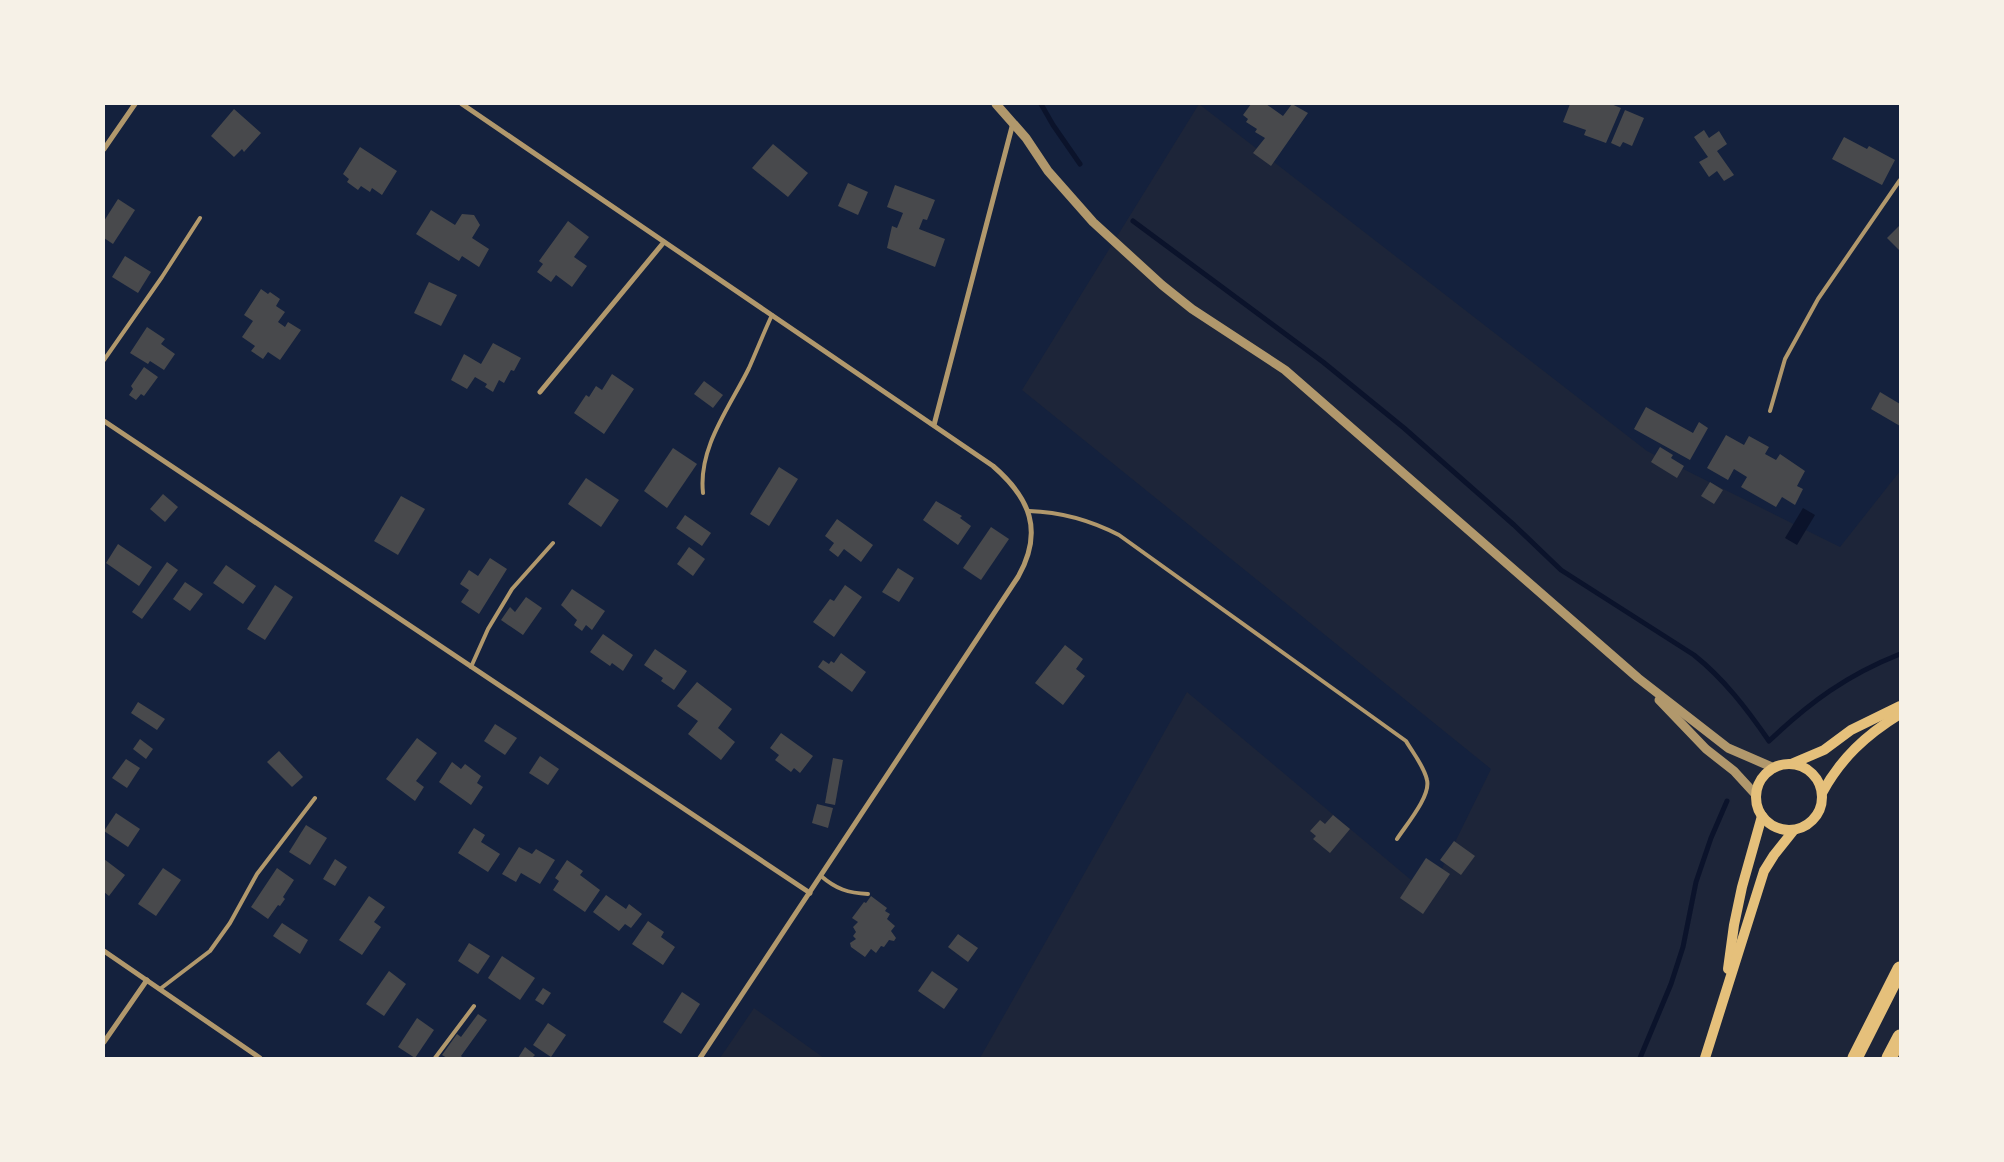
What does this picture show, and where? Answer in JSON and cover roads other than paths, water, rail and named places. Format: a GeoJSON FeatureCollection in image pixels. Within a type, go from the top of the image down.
{"type":"FeatureCollection","features":[{"type":"Feature","properties":{"kind":"highway"},"geometry":{"type":"LineString","coordinates":[[1855,1058],[1900,969]]}},
{"type":"Feature","properties":{"kind":"highway"},"geometry":{"type":"LineString","coordinates":[[1889,1058],[1900,1038]]}},
{"type":"Feature","properties":{"kind":"main road"},"geometry":{"type":"LineString","coordinates":[[1790,764],[1801,766],[1811,773],[1818,782],[1822,793],[1822,803],[1812,821],[1804,827],[1794,830],[1776,828],[1762,816],[1757,806],[1756,795],[1762,779],[1774,768],[1790,764],[1824,750],[1851,730],[1900,706]]}},
{"type":"Feature","properties":{"kind":"main road"},"geometry":{"type":"LineString","coordinates":[[1822,793],[1849,752],[1878,727],[1900,714]]}},
{"type":"Feature","properties":{"kind":"main road"},"geometry":{"type":"LineString","coordinates":[[1725,992],[1734,924],[1762,816]]}},
{"type":"Feature","properties":{"kind":"main road"},"geometry":{"type":"LineString","coordinates":[[1705,1058],[1764,871],[1794,830]]}},
{"type":"Feature","properties":{"kind":"street"},"geometry":{"type":"LineString","coordinates":[[104,149],[135,104]]}},
{"type":"Feature","properties":{"kind":"street"},"geometry":{"type":"LineString","coordinates":[[462,104],[934,425],[1007,478],[1021,494],[1029,511],[1028,560],[1018,577],[700,1058]]}},
{"type":"Feature","properties":{"kind":"street"},"geometry":{"type":"LineString","coordinates":[[996,104],[1092,222],[1192,310],[1285,370],[1638,678],[1728,748],[1774,768]]}},
{"type":"Feature","properties":{"kind":"street"},"geometry":{"type":"LineString","coordinates":[[934,425],[1013,123]]}},
{"type":"Feature","properties":{"kind":"street"},"geometry":{"type":"LineString","coordinates":[[540,392],[664,242]]}},
{"type":"Feature","properties":{"kind":"street"},"geometry":{"type":"LineString","coordinates":[[104,421],[810,893]]}},
{"type":"Feature","properties":{"kind":"street"},"geometry":{"type":"LineString","coordinates":[[1638,678],[1706,749],[1734,771],[1756,795]]}},
{"type":"Feature","properties":{"kind":"street"},"geometry":{"type":"LineString","coordinates":[[104,950],[260,1058]]}},
{"type":"Feature","properties":{"kind":"street"},"geometry":{"type":"LineString","coordinates":[[104,1042],[147,980]]}},
{"type":"Feature","properties":{"kind":"lane"},"geometry":{"type":"LineString","coordinates":[[1770,411],[1785,359],[1818,299],[1900,180]]}},
{"type":"Feature","properties":{"kind":"lane"},"geometry":{"type":"LineString","coordinates":[[104,360],[162,277],[200,218]]}},
{"type":"Feature","properties":{"kind":"lane"},"geometry":{"type":"LineString","coordinates":[[703,493],[701,480],[707,452],[749,368],[772,315]]}},
{"type":"Feature","properties":{"kind":"lane"},"geometry":{"type":"LineString","coordinates":[[1029,511],[1054,512],[1093,522],[1119,535],[1406,741],[1421,764],[1428,784],[1425,796],[1397,839]]}},
{"type":"Feature","properties":{"kind":"lane"},"geometry":{"type":"LineString","coordinates":[[471,667],[488,629],[512,589],[553,543]]}},
{"type":"Feature","properties":{"kind":"lane"},"geometry":{"type":"LineString","coordinates":[[160,989],[210,951],[230,923],[257,874],[315,798]]}},
{"type":"Feature","properties":{"kind":"lane"},"geometry":{"type":"LineString","coordinates":[[821,876],[833,886],[848,893],[868,894]]}},
{"type":"Feature","properties":{"kind":"lane"},"geometry":{"type":"LineString","coordinates":[[435,1058],[474,1006]]}},
{"type":"Feature","properties":{"kind":"waterway"},"geometry":{"type":"LineString","coordinates":[[1041,104],[1080,164]]}},
{"type":"Feature","properties":{"kind":"waterway"},"geometry":{"type":"LineString","coordinates":[[1133,221],[1323,362],[1404,428],[1514,525],[1561,570],[1694,655],[1734,695],[1769,741],[1814,702],[1846,680],[1900,654]]}},
{"type":"Feature","properties":{"kind":"waterway"},"geometry":{"type":"LineString","coordinates":[[1640,1058],[1671,984],[1683,947],[1696,882],[1711,838],[1727,801]]}}]}
